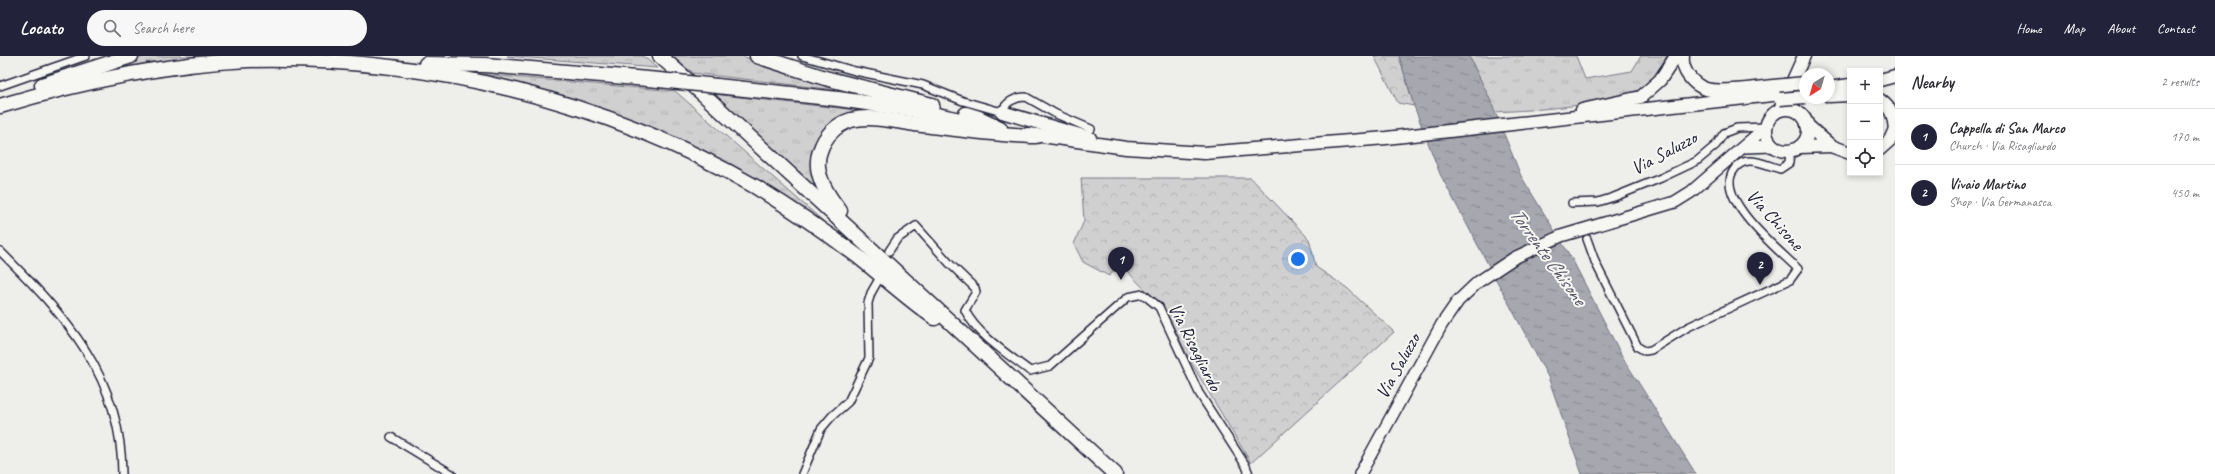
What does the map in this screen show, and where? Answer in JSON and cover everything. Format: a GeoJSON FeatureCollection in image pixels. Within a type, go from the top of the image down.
{"type":"FeatureCollection","features":[{"type":"Feature","properties":{"kind":"highway"},"geometry":{"type":"LineString","coordinates":[[0,98],[131,56]]}},
{"type":"Feature","properties":{"kind":"highway"},"geometry":{"type":"LineString","coordinates":[[449,56],[485,65]]}},
{"type":"Feature","properties":{"kind":"highway"},"geometry":{"type":"LineString","coordinates":[[652,56],[862,248],[1115,474]]}},
{"type":"Feature","properties":{"kind":"highway"},"geometry":{"type":"LineString","coordinates":[[660,56],[703,94],[1105,474]]}},
{"type":"Feature","properties":{"kind":"highway"},"geometry":{"type":"LineString","coordinates":[[757,56],[825,78],[980,118],[1000,128]]}},
{"type":"Feature","properties":{"kind":"highway"},"geometry":{"type":"LineString","coordinates":[[0,106],[100,80],[159,69],[247,60],[352,62],[423,71],[498,86],[578,108],[660,139],[711,164],[775,199],[858,256],[934,312]]}},
{"type":"Feature","properties":{"kind":"highway"},"geometry":{"type":"LineString","coordinates":[[352,62],[369,60],[438,65],[485,65],[659,80],[838,99],[909,109],[1000,128]]}},
{"type":"Feature","properties":{"kind":"highway"},"geometry":{"type":"LineString","coordinates":[[934,312],[900,269],[847,219],[830,199],[821,181],[819,171],[819,152],[825,139],[831,132],[843,124],[862,118],[1036,136]]}},
{"type":"Feature","properties":{"kind":"main road"},"geometry":{"type":"LineString","coordinates":[[1555,119],[1600,105],[1641,97],[1660,80],[1676,56]]}},
{"type":"Feature","properties":{"kind":"main road"},"geometry":{"type":"LineString","coordinates":[[1683,56],[1684,68],[1690,78],[1707,89],[1799,97]]}},
{"type":"Feature","properties":{"kind":"main road"},"geometry":{"type":"LineString","coordinates":[[1804,56],[1798,62],[1783,96],[1769,120],[1766,127],[1766,134],[1773,146],[1778,149],[1831,146]]}},
{"type":"Feature","properties":{"kind":"main road"},"geometry":{"type":"LineString","coordinates":[[1883,79],[1895,76]]}},
{"type":"Feature","properties":{"kind":"main road"},"geometry":{"type":"LineString","coordinates":[[1835,80],[1847,79]]}},
{"type":"Feature","properties":{"kind":"main road"},"geometry":{"type":"LineString","coordinates":[[1835,87],[1847,85]]}},
{"type":"Feature","properties":{"kind":"main road"},"geometry":{"type":"LineString","coordinates":[[1783,96],[1799,87]]}},
{"type":"Feature","properties":{"kind":"main road"},"geometry":{"type":"LineString","coordinates":[[1000,128],[1036,136],[1126,148],[1204,153],[1386,138],[1752,97],[1783,96],[1799,92]]}},
{"type":"Feature","properties":{"kind":"main road"},"geometry":{"type":"LineString","coordinates":[[1835,96],[1847,95]]}},
{"type":"Feature","properties":{"kind":"main road"},"geometry":{"type":"LineString","coordinates":[[1783,96],[1793,111],[1799,114]]}},
{"type":"Feature","properties":{"kind":"main road"},"geometry":{"type":"LineString","coordinates":[[1783,96],[1807,125],[1831,146],[1847,152]]}},
{"type":"Feature","properties":{"kind":"main road"},"geometry":{"type":"LineString","coordinates":[[1883,102],[1888,106],[1894,117],[1895,130],[1890,140],[1883,147]]}},
{"type":"Feature","properties":{"kind":"main road"},"geometry":{"type":"LineString","coordinates":[[1002,112],[1126,148]]}},
{"type":"Feature","properties":{"kind":"main road"},"geometry":{"type":"LineString","coordinates":[[1794,149],[1806,138],[1807,125]]}},
{"type":"Feature","properties":{"kind":"main road","name":"Via Saluzzo"},"geometry":{"type":"LineString","coordinates":[[1360,474],[1442,324],[1458,301],[1478,282],[1514,258],[1577,230],[1675,202],[1691,192],[1745,147],[1766,127]]}},
{"type":"Feature","properties":{"kind":"main road"},"geometry":{"type":"LineString","coordinates":[[1745,147],[1773,146]]}},
{"type":"Feature","properties":{"kind":"street"},"geometry":{"type":"LineString","coordinates":[[0,86],[86,56]]}},
{"type":"Feature","properties":{"kind":"street"},"geometry":{"type":"LineString","coordinates":[[802,56],[855,71],[923,85],[963,101],[1002,112],[1003,107],[1013,100],[1026,97],[1056,114],[1091,129]]}},
{"type":"Feature","properties":{"kind":"street","name":"Via Saluzzo"},"geometry":{"type":"LineString","coordinates":[[1572,203],[1598,202],[1614,198],[1697,161],[1716,145],[1724,133],[1737,128],[1766,127]]}},
{"type":"Feature","properties":{"kind":"street","name":"Via Chisone"},"geometry":{"type":"LineString","coordinates":[[1587,239],[1596,264],[1638,347],[1645,351],[1651,350],[1688,327],[1790,280],[1798,269],[1744,213],[1733,198],[1730,189],[1731,176],[1736,167],[1744,161],[1750,160],[1780,169],[1789,163],[1794,149]]}},
{"type":"Feature","properties":{"kind":"street","name":"Via Risagliardo"},"geometry":{"type":"LineString","coordinates":[[889,251],[897,239],[916,226],[950,264],[975,288],[976,292],[965,310],[972,322],[1003,351],[1030,370],[1050,366],[1128,298],[1143,294],[1159,307],[1199,393],[1246,466],[1248,474]]}},
{"type":"Feature","properties":{"kind":"street"},"geometry":{"type":"LineString","coordinates":[[0,251],[27,278],[82,343],[107,387],[115,416],[122,474]]}},
{"type":"Feature","properties":{"kind":"street"},"geometry":{"type":"LineString","coordinates":[[802,474],[821,429],[832,416],[848,402],[869,358],[868,303],[871,293],[879,279]]}},
{"type":"Feature","properties":{"kind":"street"},"geometry":{"type":"LineString","coordinates":[[391,437],[452,474]]}},
{"type":"Feature","properties":{"kind":"green space"},"geometry":{"type":"Polygon","coordinates":[[[146,56],[222,56],[76,80],[146,56]]]}},
{"type":"Feature","properties":{"kind":"green space"},"geometry":{"type":"Polygon","coordinates":[[[507,56],[643,56],[657,68],[507,56]]]}},
{"type":"Feature","properties":{"kind":"green space"},"geometry":{"type":"Polygon","coordinates":[[[671,56],[741,56],[862,93],[693,73],[671,56]]]}},
{"type":"Feature","properties":{"kind":"green space"},"geometry":{"type":"Polygon","coordinates":[[[1374,56],[1399,56],[1414,106],[1398,103],[1374,56]]]}},
{"type":"Feature","properties":{"kind":"green space"},"geometry":{"type":"Polygon","coordinates":[[[1469,56],[1576,56],[1585,79],[1632,71],[1641,56],[1667,56],[1653,80],[1641,89],[1624,96],[1603,101],[1555,108],[1495,112],[1469,56]]]}},
{"type":"Feature","properties":{"kind":"green space"},"geometry":{"type":"Polygon","coordinates":[[[453,72],[675,91],[840,236],[697,150],[453,72]]]}},
{"type":"Feature","properties":{"kind":"green space"},"geometry":{"type":"Polygon","coordinates":[[[712,94],[883,113],[854,114],[824,128],[812,152],[815,176],[825,198],[712,94]]]}},
{"type":"Feature","properties":{"kind":"green space"},"geometry":{"type":"Polygon","coordinates":[[[1081,178],[1251,178],[1309,239],[1316,267],[1347,288],[1394,332],[1251,463],[1190,361],[1166,311],[1120,264],[1109,276],[1083,262],[1074,244],[1084,221],[1081,178]]]}},
{"type":"Feature","properties":{"kind":"water","name":"Torrente Chisone"},"geometry":{"type":"Polygon","coordinates":[[[1399,56],[1469,56],[1489,97],[1521,176],[1572,259],[1623,358],[1696,474],[1582,474],[1548,377],[1440,174],[1414,106],[1399,56]]]}},
{"type":"Feature","properties":{"kind":"place","name":"Cappella di San Marco"},"geometry":{"type":"Point","coordinates":[1121,280]}},
{"type":"Feature","properties":{"kind":"place","name":"Vivaio Martino"},"geometry":{"type":"Point","coordinates":[1760,285]}}]}
